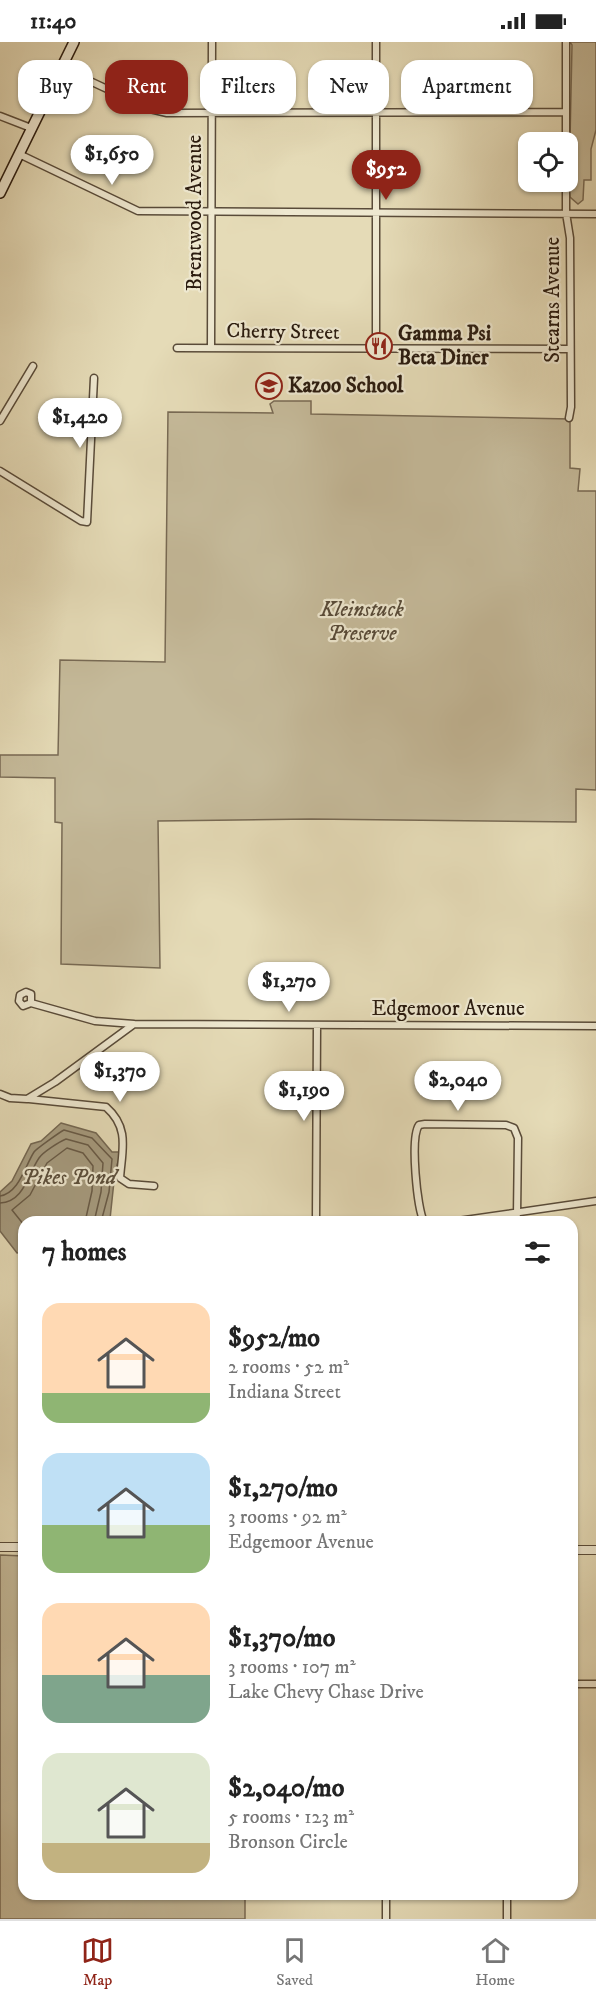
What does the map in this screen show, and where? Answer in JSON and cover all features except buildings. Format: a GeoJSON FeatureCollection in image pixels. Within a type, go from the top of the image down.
{"type":"FeatureCollection","features":[{"type":"Feature","properties":{"kind":"main road"},"geometry":{"type":"LineString","coordinates":[[66,60],[74,42]]}},
{"type":"Feature","properties":{"kind":"main road"},"geometry":{"type":"LineString","coordinates":[[0,193],[38,114]]}},
{"type":"Feature","properties":{"kind":"street","name":"Brentwood Avenue"},"geometry":{"type":"LineString","coordinates":[[212,42],[212,60]]}},
{"type":"Feature","properties":{"kind":"street"},"geometry":{"type":"LineString","coordinates":[[376,42],[376,60]]}},
{"type":"Feature","properties":{"kind":"street"},"geometry":{"type":"LineString","coordinates":[[566,42],[566,132]]}},
{"type":"Feature","properties":{"kind":"street"},"geometry":{"type":"LineString","coordinates":[[93,82],[157,112],[200,114]]}},
{"type":"Feature","properties":{"kind":"street"},"geometry":{"type":"LineString","coordinates":[[389,111],[566,112]]}},
{"type":"Feature","properties":{"kind":"street","name":"Brentwood Avenue"},"geometry":{"type":"LineString","coordinates":[[212,114],[212,348]]}},
{"type":"Feature","properties":{"kind":"street"},"geometry":{"type":"LineString","coordinates":[[376,114],[376,350]]}},
{"type":"Feature","properties":{"kind":"street"},"geometry":{"type":"LineString","coordinates":[[0,116],[31,128]]}},
{"type":"Feature","properties":{"kind":"street"},"geometry":{"type":"LineString","coordinates":[[19,154],[138,211],[596,214]]}},
{"type":"Feature","properties":{"kind":"street","name":"Stearns Avenue"},"geometry":{"type":"LineString","coordinates":[[566,192],[566,213],[570,238],[571,407],[569,418]]}},
{"type":"Feature","properties":{"kind":"street","name":"Cherry Street"},"geometry":{"type":"LineString","coordinates":[[177,348],[570,349]]}},
{"type":"Feature","properties":{"kind":"street"},"geometry":{"type":"LineString","coordinates":[[0,421],[33,366]]}},
{"type":"Feature","properties":{"kind":"street"},"geometry":{"type":"LineString","coordinates":[[0,471],[81,521],[87,522],[94,378]]}},
{"type":"Feature","properties":{"kind":"street","name":"Edgemoor Avenue"},"geometry":{"type":"LineString","coordinates":[[31,1004],[95,1021],[134,1024],[596,1026]]}},
{"type":"Feature","properties":{"kind":"street"},"geometry":{"type":"LineString","coordinates":[[27,1099],[55,1083],[134,1024]]}},
{"type":"Feature","properties":{"kind":"street"},"geometry":{"type":"LineString","coordinates":[[316,1216],[317,1025]]}},
{"type":"Feature","properties":{"kind":"street"},"geometry":{"type":"LineString","coordinates":[[0,1094],[10,1098],[95,1103],[106,1107],[118,1121],[125,1138],[120,1178],[129,1184],[154,1186]]}},
{"type":"Feature","properties":{"kind":"street"},"geometry":{"type":"LineString","coordinates":[[422,1216],[419,1206],[415,1137],[416,1129],[424,1124],[506,1125],[514,1128],[518,1138],[517,1215]]}},
{"type":"Feature","properties":{"kind":"street"},"geometry":{"type":"LineString","coordinates":[[508,1216],[596,1202]]}},
{"type":"Feature","properties":{"kind":"street"},"geometry":{"type":"LineString","coordinates":[[0,1546],[18,1547]]}},
{"type":"Feature","properties":{"kind":"street"},"geometry":{"type":"LineString","coordinates":[[578,1550],[596,1550]]}},
{"type":"Feature","properties":{"kind":"street"},"geometry":{"type":"LineString","coordinates":[[578,1684],[596,1684]]}},
{"type":"Feature","properties":{"kind":"street"},"geometry":{"type":"LineString","coordinates":[[386,1900],[386,1919]]}},
{"type":"Feature","properties":{"kind":"street"},"geometry":{"type":"LineString","coordinates":[[507,1900],[507,1919]]}},
{"type":"Feature","properties":{"kind":"green space"},"geometry":{"type":"Polygon","coordinates":[[[570,42],[596,42],[596,130],[591,149],[591,180],[584,180],[583,200],[578,204],[570,197],[569,192],[578,192],[578,132],[570,132],[572,45],[570,42]]]}},
{"type":"Feature","properties":{"kind":"green space","name":"Kleinstuck Preserve"},"geometry":{"type":"Polygon","coordinates":[[[274,401],[311,401],[311,414],[570,419],[570,468],[580,469],[578,491],[596,491],[596,790],[576,789],[576,822],[311,819],[158,821],[160,968],[61,964],[62,823],[55,822],[55,778],[0,777],[0,755],[58,755],[60,660],[165,662],[168,412],[273,413],[270,404],[274,401]]]}},
{"type":"Feature","properties":{"kind":"green space"},"geometry":{"type":"Polygon","coordinates":[[[0,1555],[18,1556],[18,1900],[245,1900],[245,1919],[0,1919],[0,1555]]]}},
{"type":"Feature","properties":{"kind":"water","name":"Pikes Pond"},"geometry":{"type":"Polygon","coordinates":[[[61,1123],[96,1133],[112,1152],[121,1152],[115,1172],[110,1216],[18,1216],[17,1253],[0,1231],[0,1192],[12,1181],[31,1144],[41,1141],[61,1123]]]}},
{"type":"Feature","properties":{"kind":"place","name":"Gamma Psi Beta Diner"},"geometry":{"type":"Point","coordinates":[379,346]}},
{"type":"Feature","properties":{"kind":"place","name":"Kazoo School"},"geometry":{"type":"Point","coordinates":[269,386]}}]}
